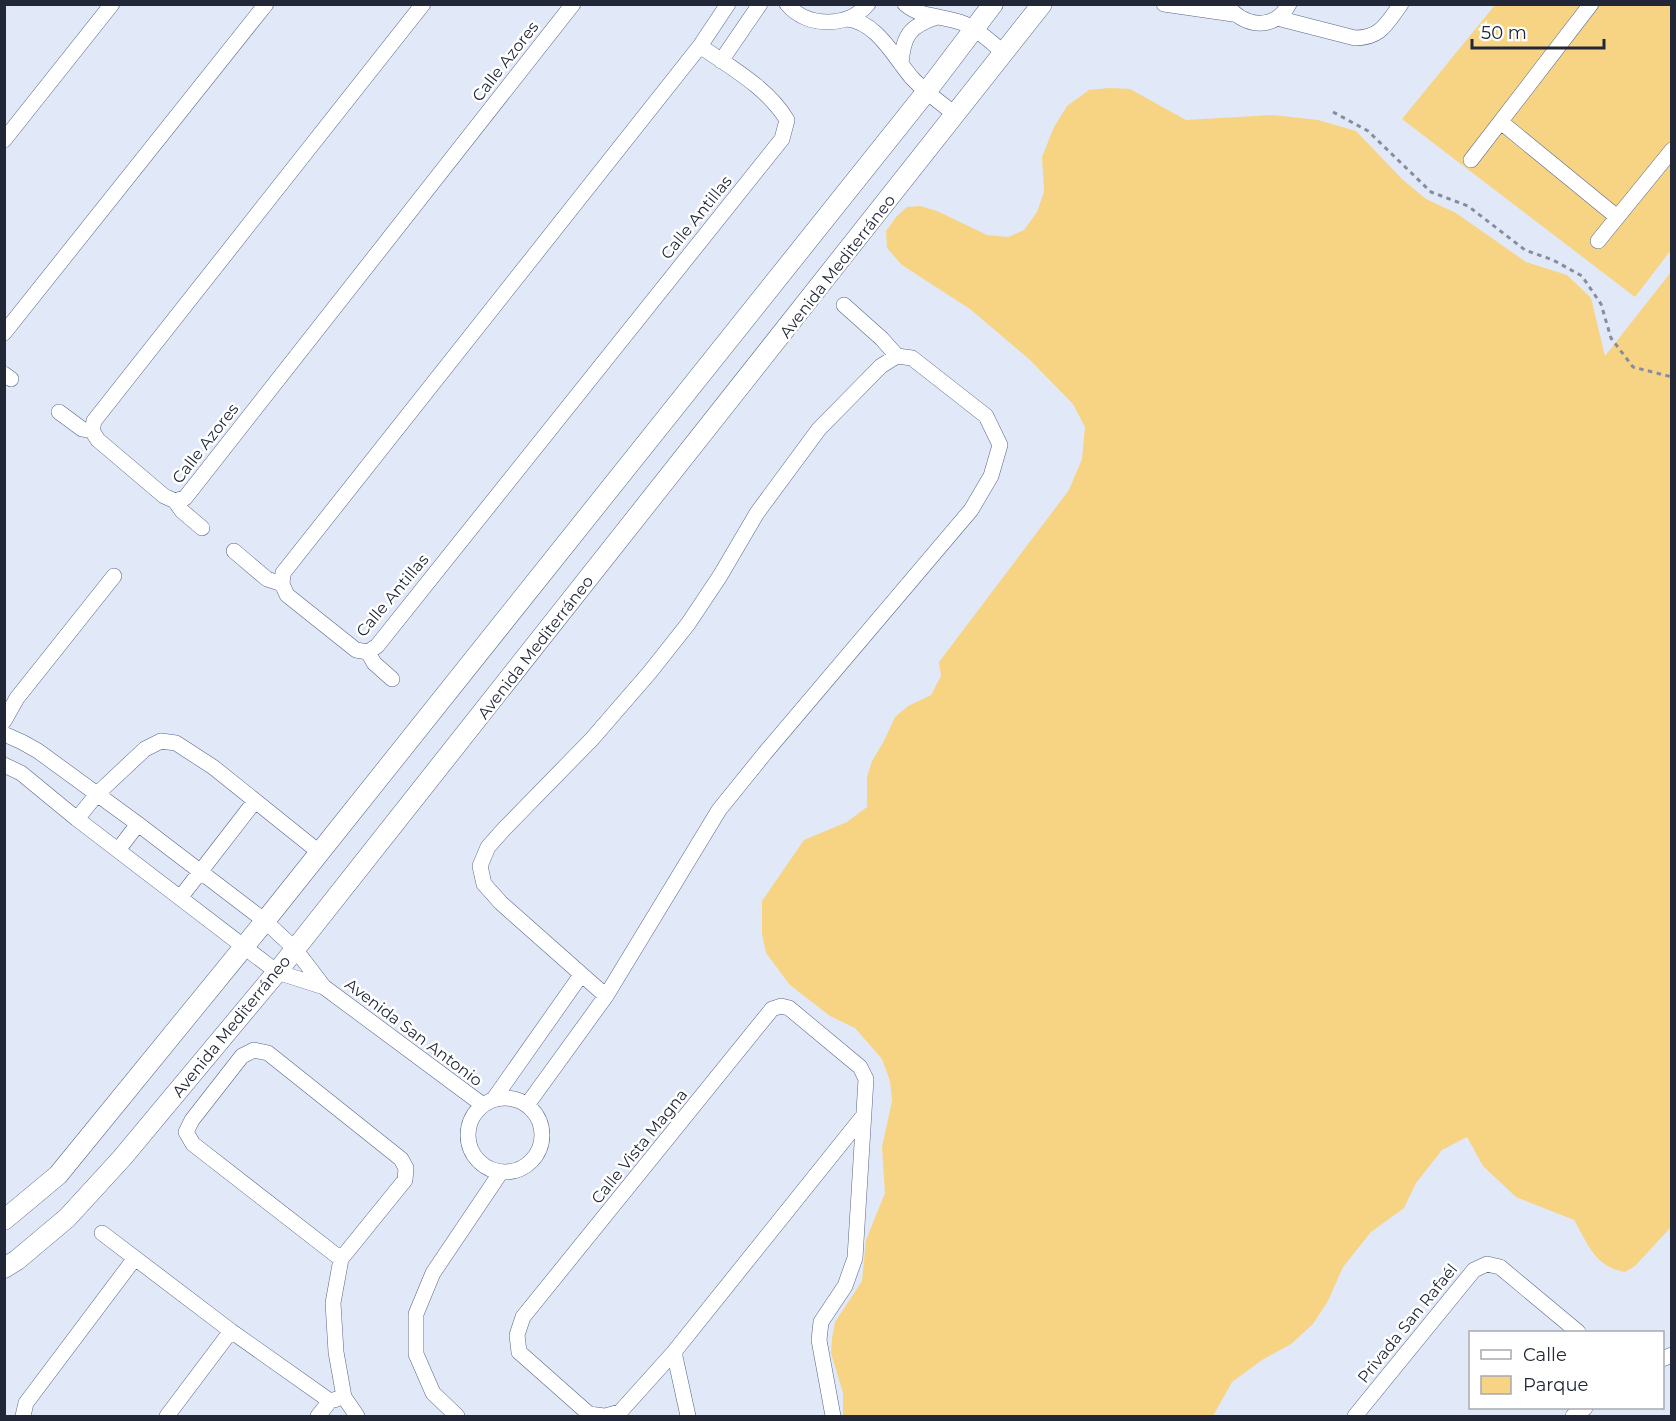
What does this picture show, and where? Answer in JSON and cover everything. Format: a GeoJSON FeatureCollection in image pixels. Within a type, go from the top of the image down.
{"type":"FeatureCollection","features":[{"type":"Feature","properties":{"kind":"street"},"geometry":{"type":"LineString","coordinates":[[4,140],[112,4]]}},
{"type":"Feature","properties":{"kind":"street"},"geometry":{"type":"LineString","coordinates":[[4,333],[266,4]]}},
{"type":"Feature","properties":{"kind":"street"},"geometry":{"type":"LineString","coordinates":[[92,431],[94,421],[423,4]]}},
{"type":"Feature","properties":{"kind":"street","name":"Calle Azores"},"geometry":{"type":"LineString","coordinates":[[59,412],[82,429],[92,431],[98,440],[164,496],[175,501],[185,498],[573,4]]}},
{"type":"Feature","properties":{"kind":"street"},"geometry":{"type":"LineString","coordinates":[[234,551],[267,579],[282,584],[283,573],[700,46],[728,4]]}},
{"type":"Feature","properties":{"kind":"street"},"geometry":{"type":"LineString","coordinates":[[721,61],[760,4]]}},
{"type":"Feature","properties":{"kind":"street"},"geometry":{"type":"LineString","coordinates":[[787,4],[800,15],[823,22],[847,19],[868,4]]}},
{"type":"Feature","properties":{"kind":"street"},"geometry":{"type":"LineString","coordinates":[[905,4],[923,14],[963,23],[974,28],[1004,53]]}},
{"type":"Feature","properties":{"kind":"street"},"geometry":{"type":"LineString","coordinates":[[4,1220],[58,1175],[265,921],[927,91],[993,4]]}},
{"type":"Feature","properties":{"kind":"street","name":"Avenida Mediterráneo"},"geometry":{"type":"LineString","coordinates":[[4,1268],[17,1260],[67,1218],[122,1158],[278,972],[1042,4]]}},
{"type":"Feature","properties":{"kind":"street"},"geometry":{"type":"LineString","coordinates":[[1164,4],[1229,9],[1243,20],[1255,23],[1277,18],[1289,4]]}},
{"type":"Feature","properties":{"kind":"street"},"geometry":{"type":"LineString","coordinates":[[1277,18],[1355,38],[1368,38],[1381,30],[1401,4]]}},
{"type":"Feature","properties":{"kind":"street"},"geometry":{"type":"LineString","coordinates":[[1471,160],[1591,4]]}},
{"type":"Feature","properties":{"kind":"street"},"geometry":{"type":"LineString","coordinates":[[901,64],[905,41],[910,31],[921,22],[937,17]]}},
{"type":"Feature","properties":{"kind":"street"},"geometry":{"type":"LineString","coordinates":[[847,19],[857,20],[868,27],[913,79],[956,115]]}},
{"type":"Feature","properties":{"kind":"street","name":"Calle Antillas"},"geometry":{"type":"LineString","coordinates":[[282,584],[287,595],[356,650],[368,652],[377,646],[782,139],[787,120],[778,105],[700,46]]}},
{"type":"Feature","properties":{"kind":"street"},"geometry":{"type":"LineString","coordinates":[[1501,122],[1617,217]]}},
{"type":"Feature","properties":{"kind":"street"},"geometry":{"type":"LineString","coordinates":[[1598,241],[1671,150]]}},
{"type":"Feature","properties":{"kind":"street"},"geometry":{"type":"LineString","coordinates":[[844,305],[882,339],[897,356]]}},
{"type":"Feature","properties":{"kind":"street"},"geometry":{"type":"LineString","coordinates":[[527,1105],[606,996],[719,810],[971,510],[991,476],[1000,445],[986,416],[912,358],[897,356],[881,366],[819,429],[757,513],[720,576],[688,624],[657,664],[592,739],[488,847],[480,866],[484,884],[501,903],[606,996]]}},
{"type":"Feature","properties":{"kind":"street"},"geometry":{"type":"LineString","coordinates":[[175,501],[182,511],[202,528]]}},
{"type":"Feature","properties":{"kind":"street"},"geometry":{"type":"LineString","coordinates":[[4,721],[17,698],[114,576]]}},
{"type":"Feature","properties":{"kind":"street"},"geometry":{"type":"LineString","coordinates":[[368,652],[374,663],[392,679]]}},
{"type":"Feature","properties":{"kind":"street","name":"Avenida San Antonio"},"geometry":{"type":"LineString","coordinates":[[4,734],[38,751],[265,921],[295,949],[324,987]]}},
{"type":"Feature","properties":{"kind":"street"},"geometry":{"type":"LineString","coordinates":[[77,819],[97,794],[145,749],[161,741],[176,743],[213,767],[320,852]]}},
{"type":"Feature","properties":{"kind":"street","name":"Avenida San Antonio"},"geometry":{"type":"LineString","coordinates":[[4,765],[21,773],[77,819],[278,972],[324,987],[488,1102]]}},
{"type":"Feature","properties":{"kind":"street"},"geometry":{"type":"LineString","coordinates":[[180,898],[255,801]]}},
{"type":"Feature","properties":{"kind":"street"},"geometry":{"type":"LineString","coordinates":[[118,850],[138,824]]}},
{"type":"Feature","properties":{"kind":"street"},"geometry":{"type":"LineString","coordinates":[[488,1102],[505,1098],[516,1099],[534,1111],[542,1129],[542,1139],[536,1157],[529,1164],[511,1172],[501,1172],[490,1170],[481,1164],[469,1145],[470,1123],[475,1113],[488,1102],[580,975]]}},
{"type":"Feature","properties":{"kind":"street","name":"Calle Vista Magna"},"geometry":{"type":"LineString","coordinates":[[833,1416],[819,1340],[821,1322],[845,1286],[855,1258],[864,1115],[866,1079],[860,1067],[789,1008],[781,1006],[772,1009],[523,1317],[517,1335],[519,1352],[590,1414],[604,1416],[620,1412],[674,1352],[864,1115]]}},
{"type":"Feature","properties":{"kind":"street"},"geometry":{"type":"LineString","coordinates":[[318,1416],[337,1399],[333,1303],[341,1260],[405,1180],[406,1168],[401,1159],[268,1053],[254,1050],[242,1056],[192,1120],[186,1132],[192,1144],[341,1260]]}},
{"type":"Feature","properties":{"kind":"street"},"geometry":{"type":"LineString","coordinates":[[457,1416],[433,1393],[416,1354],[416,1314],[433,1273],[501,1172]]}},
{"type":"Feature","properties":{"kind":"street"},"geometry":{"type":"LineString","coordinates":[[102,1233],[231,1331],[337,1399],[357,1416]]}},
{"type":"Feature","properties":{"kind":"street"},"geometry":{"type":"LineString","coordinates":[[23,1416],[26,1403],[135,1258]]}},
{"type":"Feature","properties":{"kind":"street","name":"Privada San Rafaél"},"geometry":{"type":"LineString","coordinates":[[1355,1416],[1473,1270],[1487,1264],[1500,1267],[1577,1331]]}},
{"type":"Feature","properties":{"kind":"street"},"geometry":{"type":"LineString","coordinates":[[167,1416],[231,1331]]}},
{"type":"Feature","properties":{"kind":"street"},"geometry":{"type":"LineString","coordinates":[[674,1352],[688,1416]]}},
{"type":"Feature","properties":{"kind":"path"},"geometry":{"type":"LineString","coordinates":[[1333,112],[1368,131],[1431,192],[1468,206],[1525,250],[1582,276],[1601,304],[1611,338],[1633,367],[1671,377]]}},
{"type":"Feature","properties":{"kind":"green space"},"geometry":{"type":"Polygon","coordinates":[[[1495,5],[1671,5],[1671,250],[1635,297],[1402,119],[1495,5]]]}},
{"type":"Feature","properties":{"kind":"green space"},"geometry":{"type":"Polygon","coordinates":[[[1130,89],[1186,120],[1273,115],[1318,120],[1356,131],[1402,179],[1426,199],[1456,213],[1526,262],[1567,275],[1591,298],[1605,356],[1671,272],[1671,1227],[1635,1266],[1625,1272],[1615,1269],[1599,1260],[1588,1246],[1574,1220],[1516,1197],[1483,1166],[1467,1137],[1442,1150],[1416,1183],[1404,1208],[1371,1232],[1343,1267],[1328,1301],[1313,1324],[1291,1344],[1262,1360],[1232,1382],[1213,1416],[843,1416],[843,1393],[831,1353],[832,1338],[835,1322],[862,1281],[866,1240],[885,1193],[882,1147],[892,1101],[890,1081],[882,1059],[855,1028],[830,1016],[790,985],[766,953],[762,934],[762,901],[804,840],[847,822],[867,807],[867,777],[872,761],[895,717],[908,706],[931,695],[941,676],[939,662],[1069,490],[1082,459],[1085,427],[1073,404],[1030,360],[970,309],[902,265],[887,248],[886,231],[907,207],[920,206],[937,211],[987,235],[1008,237],[1024,230],[1037,212],[1044,192],[1042,157],[1054,127],[1067,106],[1089,90],[1130,89]]]}}]}
